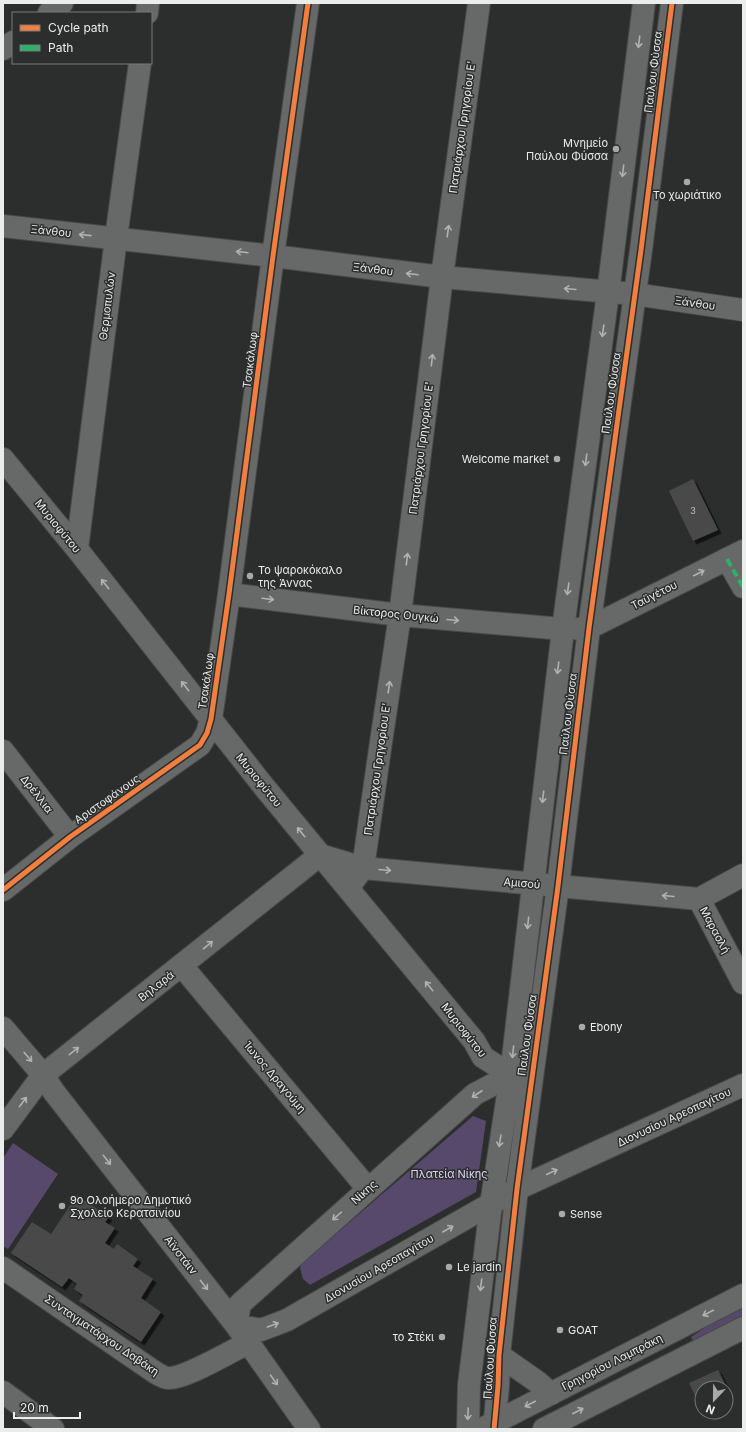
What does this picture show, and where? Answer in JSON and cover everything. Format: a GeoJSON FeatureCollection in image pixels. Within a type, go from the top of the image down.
{"type":"FeatureCollection","features":[{"type":"Feature","properties":{"kind":"street"},"geometry":{"type":"LineString","coordinates":[[51,12],[62,3]]}},
{"type":"Feature","properties":{"kind":"street","name":"Τσακάλωφ"},"geometry":{"type":"LineString","coordinates":[[211,719],[308,3]]}},
{"type":"Feature","properties":{"kind":"street","name":"Πατριάρχου Γρηγορίου Ε'"},"geometry":{"type":"LineString","coordinates":[[348,888],[363,868],[400,615],[442,277],[479,3]]}},
{"type":"Feature","properties":{"kind":"street","name":"Παύλου Φύσσα"},"geometry":{"type":"LineString","coordinates":[[490,1427],[498,1386],[499,1355],[517,1189],[521,1076],[532,884],[563,629],[608,293],[644,3]]}},
{"type":"Feature","properties":{"kind":"street","name":"Παύλου Φύσσα"},"geometry":{"type":"LineString","coordinates":[[468,1429],[469,1385],[497,1162],[521,1076],[558,886],[589,628],[672,3]]}},
{"type":"Feature","properties":{"kind":"street"},"geometry":{"type":"LineString","coordinates":[[3,49],[12,43]]}},
{"type":"Feature","properties":{"kind":"street","name":"Θερμοπυλών"},"geometry":{"type":"LineString","coordinates":[[77,549],[116,238],[140,64]]}},
{"type":"Feature","properties":{"kind":"street","name":"Ξάνθου"},"geometry":{"type":"LineString","coordinates":[[3,226],[273,256],[442,277],[608,293],[634,294],[743,310]]}},
{"type":"Feature","properties":{"kind":"street","name":"Μυριοφύτου"},"geometry":{"type":"LineString","coordinates":[[7,472],[77,549],[320,855],[474,1041],[483,1057],[521,1076]]}},
{"type":"Feature","properties":{"kind":"street"},"geometry":{"type":"LineString","coordinates":[[735,555],[743,587]]}},
{"type":"Feature","properties":{"kind":"street","name":"Ταϋγέτου"},"geometry":{"type":"LineString","coordinates":[[563,629],[589,628],[735,555]]}},
{"type":"Feature","properties":{"kind":"street","name":"Βίκτορος Ουγκώ"},"geometry":{"type":"LineString","coordinates":[[229,594],[400,615],[563,629]]}},
{"type":"Feature","properties":{"kind":"street","name":"Αριστοφάνους"},"geometry":{"type":"LineString","coordinates":[[3,890],[70,837],[200,745],[207,733],[211,719]]}},
{"type":"Feature","properties":{"kind":"street","name":"Δρέλλια"},"geometry":{"type":"LineString","coordinates":[[3,751],[70,837]]}},
{"type":"Feature","properties":{"kind":"street","name":"Αμισού"},"geometry":{"type":"LineString","coordinates":[[320,855],[363,868],[699,898]]}},
{"type":"Feature","properties":{"kind":"street","name":"Βηλαρά"},"geometry":{"type":"LineString","coordinates":[[3,1129],[43,1075],[320,855]]}},
{"type":"Feature","properties":{"kind":"street"},"geometry":{"type":"LineString","coordinates":[[699,898],[743,875]]}},
{"type":"Feature","properties":{"kind":"street","name":"Μαρασλή"},"geometry":{"type":"LineString","coordinates":[[699,898],[743,983]]}},
{"type":"Feature","properties":{"kind":"street","name":"Ίωνος Δραγούμη"},"geometry":{"type":"LineString","coordinates":[[182,966],[368,1189]]}},
{"type":"Feature","properties":{"kind":"street","name":"Αϊνστάιν"},"geometry":{"type":"LineString","coordinates":[[3,1028],[43,1075],[54,1092],[236,1325],[309,1429]]}},
{"type":"Feature","properties":{"kind":"street","name":"Νίκης"},"geometry":{"type":"LineString","coordinates":[[236,1325],[240,1304],[475,1094],[521,1076]]}},
{"type":"Feature","properties":{"kind":"street","name":"Διονυσίου Αρεοπαγίτου"},"geometry":{"type":"LineString","coordinates":[[236,1325],[261,1330],[287,1320],[517,1189],[743,1085]]}},
{"type":"Feature","properties":{"kind":"street"},"geometry":{"type":"LineString","coordinates":[[497,1162],[501,1175],[517,1189]]}},
{"type":"Feature","properties":{"kind":"street","name":"Συνταγματάρχου Δαβάκη"},"geometry":{"type":"LineString","coordinates":[[3,1268],[166,1379],[191,1372],[248,1343]]}},
{"type":"Feature","properties":{"kind":"street","name":"Γρηγορίου Λαμπράκη"},"geometry":{"type":"LineString","coordinates":[[490,1427],[743,1295]]}},
{"type":"Feature","properties":{"kind":"street"},"geometry":{"type":"LineString","coordinates":[[544,1429],[743,1328]]}},
{"type":"Feature","properties":{"kind":"street"},"geometry":{"type":"LineString","coordinates":[[499,1355],[539,1383],[551,1394]]}},
{"type":"Feature","properties":{"kind":"street"},"geometry":{"type":"LineString","coordinates":[[3,1392],[53,1429]]}},
{"type":"Feature","properties":{"kind":"green space","name":"Πλατεία Νίκης"},"geometry":{"type":"Polygon","coordinates":[[[473,1116],[486,1121],[476,1192],[310,1285],[303,1279],[300,1268],[302,1263],[473,1116]]]}},
{"type":"Feature","properties":{"kind":"green space"},"geometry":{"type":"Polygon","coordinates":[[[13,1143],[58,1174],[8,1249],[3,1246],[3,1158],[13,1143]]]}},
{"type":"Feature","properties":{"kind":"green space"},"geometry":{"type":"Polygon","coordinates":[[[743,1302],[743,1316],[693,1341],[691,1337],[743,1302]]]}},
{"type":"Feature","properties":{"kind":"building"},"geometry":{"type":"Polygon","coordinates":[[[693,479],[718,530],[693,541],[669,491],[693,479]]]}},
{"type":"Feature","properties":{"kind":"building"},"geometry":{"type":"Polygon","coordinates":[[[77,1195],[109,1217],[105,1222],[115,1228],[105,1243],[114,1249],[117,1244],[138,1259],[133,1266],[153,1279],[141,1298],[161,1312],[141,1342],[79,1301],[83,1295],[74,1289],[77,1284],[69,1278],[62,1287],[11,1253],[32,1222],[51,1234],[77,1195]]]}},
{"type":"Feature","properties":{"kind":"building"},"geometry":{"type":"Polygon","coordinates":[[[718,1370],[723,1380],[696,1380],[718,1370]]]}},
{"type":"Feature","properties":{"kind":"building"},"geometry":{"type":"Polygon","coordinates":[[[694,1381],[694,1394],[689,1383],[694,1381]]]}},
{"type":"Feature","properties":{"kind":"marked path"},"geometry":{"type":"LineString","coordinates":[[727,559],[743,587]]}},
{"type":"Feature","properties":{"kind":"cycle path"},"geometry":{"type":"LineString","coordinates":[[3,890],[70,837],[200,745],[207,733],[211,719],[229,594],[308,3]]}},
{"type":"Feature","properties":{"kind":"cycle path"},"geometry":{"type":"LineString","coordinates":[[494,1429],[499,1355],[517,1189],[558,886],[589,628],[641,250],[672,3]]}},
{"type":"Feature","properties":{"kind":"place","name":"Μνημείο Παύλου Φύσσα"},"geometry":{"type":"Point","coordinates":[616,149]}},
{"type":"Feature","properties":{"kind":"place","name":"Το χωριάτικο"},"geometry":{"type":"Point","coordinates":[687,182]}},
{"type":"Feature","properties":{"kind":"place","name":"Welcome market"},"geometry":{"type":"Point","coordinates":[557,459]}},
{"type":"Feature","properties":{"kind":"place","name":"Το ψαροκόκαλο της Άννας"},"geometry":{"type":"Point","coordinates":[250,576]}},
{"type":"Feature","properties":{"kind":"place","name":"Ebony"},"geometry":{"type":"Point","coordinates":[582,1027]}},
{"type":"Feature","properties":{"kind":"place","name":"9ο Ολοήμερο Δημοτικό Σχολείο Κερατσινίου"},"geometry":{"type":"Point","coordinates":[62,1206]}},
{"type":"Feature","properties":{"kind":"place","name":"Sense"},"geometry":{"type":"Point","coordinates":[562,1214]}},
{"type":"Feature","properties":{"kind":"place","name":"Le jardin"},"geometry":{"type":"Point","coordinates":[449,1267]}},
{"type":"Feature","properties":{"kind":"place","name":"GOAT"},"geometry":{"type":"Point","coordinates":[560,1330]}},
{"type":"Feature","properties":{"kind":"place","name":"το Στέκι"},"geometry":{"type":"Point","coordinates":[442,1337]}}]}
